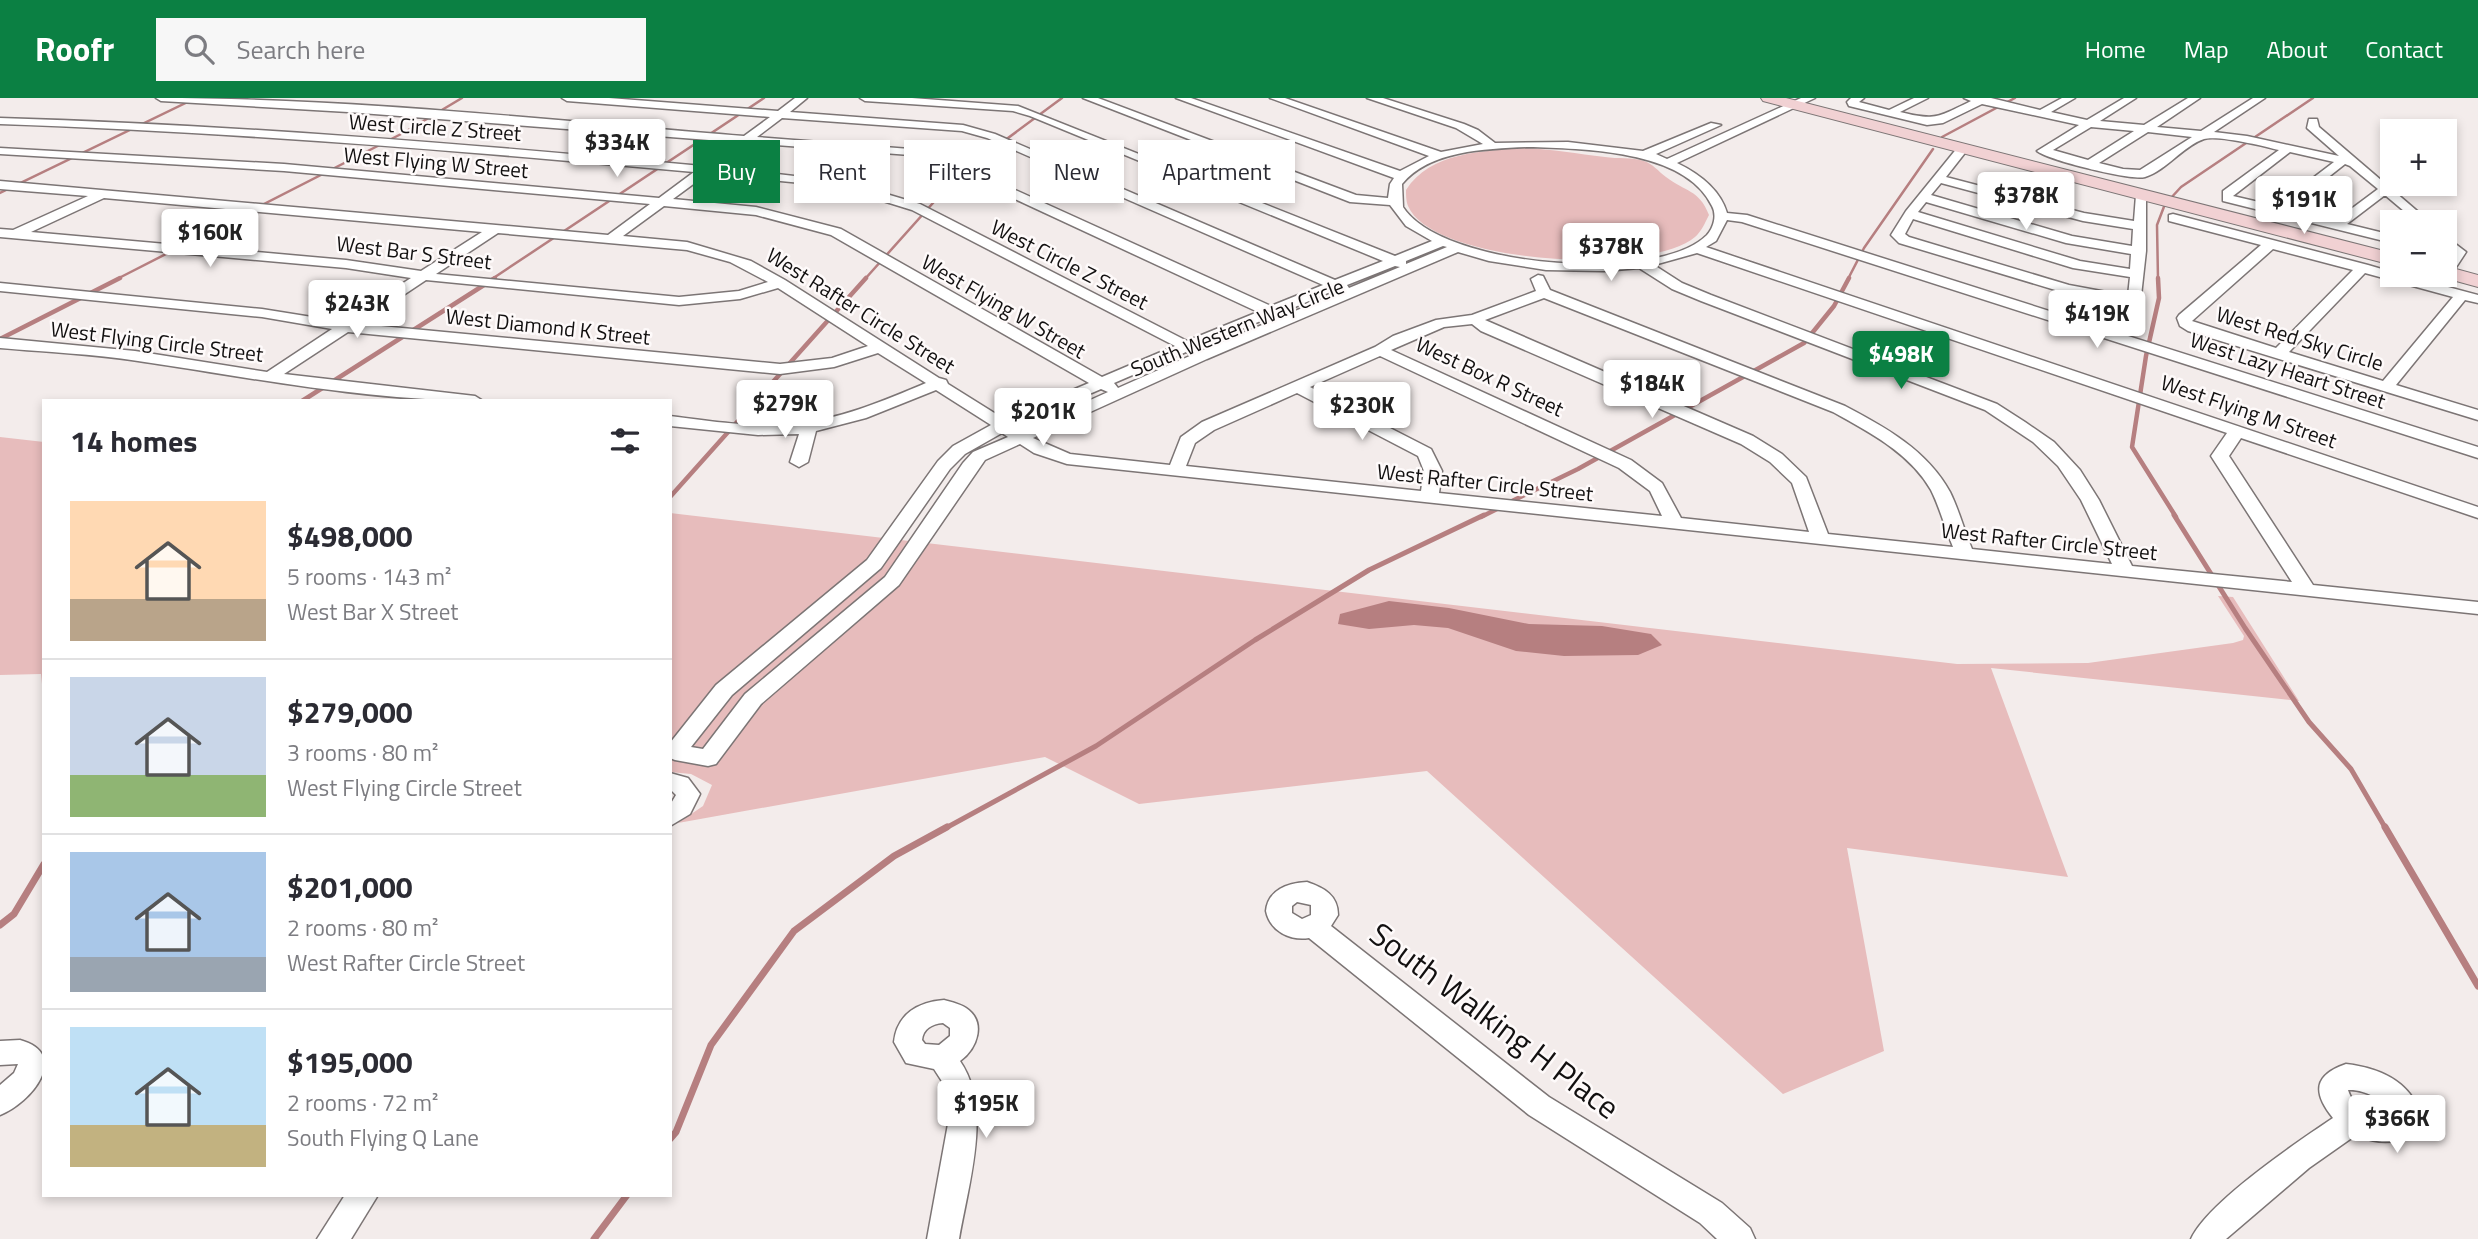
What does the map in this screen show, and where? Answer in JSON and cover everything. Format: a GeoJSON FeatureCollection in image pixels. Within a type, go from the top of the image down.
{"type":"FeatureCollection","features":[{"type":"Feature","properties":{"kind":"main road"},"geometry":{"type":"LineString","coordinates":[[1783,101],[2380,256]]}},
{"type":"Feature","properties":{"kind":"main road"},"geometry":{"type":"LineString","coordinates":[[2457,275],[2478,281]]}},
{"type":"Feature","properties":{"kind":"street"},"geometry":{"type":"LineString","coordinates":[[161,98],[262,101],[564,123],[744,140],[802,98]]}},
{"type":"Feature","properties":{"kind":"street"},"geometry":{"type":"LineString","coordinates":[[567,98],[963,128],[991,136],[1343,290]]}},
{"type":"Feature","properties":{"kind":"street"},"geometry":{"type":"LineString","coordinates":[[865,98],[1014,108],[1034,114],[1403,264]]}},
{"type":"Feature","properties":{"kind":"street"},"geometry":{"type":"LineString","coordinates":[[1088,98],[1354,199],[1394,202]]}},
{"type":"Feature","properties":{"kind":"street"},"geometry":{"type":"LineString","coordinates":[[1181,98],[1401,176]]}},
{"type":"Feature","properties":{"kind":"street"},"geometry":{"type":"LineString","coordinates":[[1275,98],[1439,155]]}},
{"type":"Feature","properties":{"kind":"street"},"geometry":{"type":"LineString","coordinates":[[1372,98],[1461,126],[1491,145]]}},
{"type":"Feature","properties":{"kind":"street"},"geometry":{"type":"LineString","coordinates":[[1888,114],[1923,98]]}},
{"type":"Feature","properties":{"kind":"street"},"geometry":{"type":"LineString","coordinates":[[1969,98],[1984,99],[2087,123],[2208,134],[2348,162]]}},
{"type":"Feature","properties":{"kind":"street"},"geometry":{"type":"LineString","coordinates":[[2042,113],[2070,98]]}},
{"type":"Feature","properties":{"kind":"street"},"geometry":{"type":"LineString","coordinates":[[2131,98],[2043,151],[2135,175],[2142,174],[2208,134],[2260,98]]}},
{"type":"Feature","properties":{"kind":"street"},"geometry":{"type":"LineString","coordinates":[[2088,164],[2195,98]]}},
{"type":"Feature","properties":{"kind":"street"},"geometry":{"type":"LineString","coordinates":[[1856,101],[1888,114],[1927,122],[1939,121],[1984,99]]}},
{"type":"Feature","properties":{"kind":"street"},"geometry":{"type":"LineString","coordinates":[[1667,163],[1783,101]]}},
{"type":"Feature","properties":{"kind":"street"},"geometry":{"type":"LineString","coordinates":[[1644,155],[1730,119]]}},
{"type":"Feature","properties":{"kind":"street","name":"West Circle Z Street"},"geometry":{"type":"LineString","coordinates":[[0,121],[174,127],[513,152],[693,169]]}},
{"type":"Feature","properties":{"kind":"street"},"geometry":{"type":"LineString","coordinates":[[2313,121],[2314,128],[2348,162],[2380,186]]}},
{"type":"Feature","properties":{"kind":"street"},"geometry":{"type":"LineString","coordinates":[[780,143],[910,152],[934,157],[1279,316]]}},
{"type":"Feature","properties":{"kind":"street"},"geometry":{"type":"LineString","coordinates":[[1491,145],[1568,145],[1644,155],[1667,163],[1706,188],[1721,206],[1723,216],[1721,227],[1712,238],[1697,247],[1641,263],[1592,267],[1540,264],[1497,258],[1451,244],[1412,224],[1394,202],[1393,193],[1401,176],[1417,164],[1439,155],[1491,145]]}},
{"type":"Feature","properties":{"kind":"street"},"geometry":{"type":"LineString","coordinates":[[2288,148],[2227,194],[2227,198],[2380,236]]}},
{"type":"Feature","properties":{"kind":"street"},"geometry":{"type":"LineString","coordinates":[[1962,149],[1910,214],[1898,235],[1905,240],[2067,289],[2135,302],[2142,195]]}},
{"type":"Feature","properties":{"kind":"street","name":"West Flying W Street"},"geometry":{"type":"LineString","coordinates":[[0,151],[113,155],[756,211],[836,232],[1118,393]]}},
{"type":"Feature","properties":{"kind":"street"},"geometry":{"type":"LineString","coordinates":[[2277,212],[2348,162]]}},
{"type":"Feature","properties":{"kind":"street"},"geometry":{"type":"LineString","coordinates":[[611,239],[693,178]]}},
{"type":"Feature","properties":{"kind":"street"},"geometry":{"type":"LineString","coordinates":[[1938,178],[2083,217],[2140,226]]}},
{"type":"Feature","properties":{"kind":"street","name":"West Circle Z Street"},"geometry":{"type":"LineString","coordinates":[[780,179],[846,186],[916,207],[1204,355]]}},
{"type":"Feature","properties":{"kind":"street","name":"West Rafter Circle Street"},"geometry":{"type":"LineString","coordinates":[[0,185],[687,246],[721,253],[743,261],[780,283],[1040,449],[1067,459],[2478,608]]}},
{"type":"Feature","properties":{"kind":"street"},"geometry":{"type":"LineString","coordinates":[[0,241],[106,193]]}},
{"type":"Feature","properties":{"kind":"street"},"geometry":{"type":"LineString","coordinates":[[2336,226],[2380,193]]}},
{"type":"Feature","properties":{"kind":"street"},"geometry":{"type":"LineString","coordinates":[[2393,196],[2410,210]]}},
{"type":"Feature","properties":{"kind":"street"},"geometry":{"type":"LineString","coordinates":[[1923,197],[2071,240],[2139,251]]}},
{"type":"Feature","properties":{"kind":"street"},"geometry":{"type":"LineString","coordinates":[[1910,214],[2078,265],[2137,274]]}},
{"type":"Feature","properties":{"kind":"street","name":"West Lazy Heart Street"},"geometry":{"type":"LineString","coordinates":[[1723,216],[1743,218],[2478,453]]}},
{"type":"Feature","properties":{"kind":"street"},"geometry":{"type":"LineString","coordinates":[[2173,218],[2478,299]]}},
{"type":"Feature","properties":{"kind":"street"},"geometry":{"type":"LineString","coordinates":[[271,376],[495,229]]}},
{"type":"Feature","properties":{"kind":"street","name":"West Bar S Street"},"geometry":{"type":"LineString","coordinates":[[0,233],[346,264],[423,276],[693,301],[740,295],[780,283]]}},
{"type":"Feature","properties":{"kind":"street","name":"South Western Way Circle"},"geometry":{"type":"LineString","coordinates":[[1279,316],[1204,355],[979,456],[892,581],[752,699],[708,758],[675,752],[724,690],[874,564],[944,465],[959,450],[1002,426],[1187,346],[1279,316],[1451,244]]}},
{"type":"Feature","properties":{"kind":"street","name":"West Red Sky Circle"},"geometry":{"type":"LineString","coordinates":[[2271,244],[2183,318],[2185,323],[2193,328],[2478,415]]}},
{"type":"Feature","properties":{"kind":"street","name":"West Flying M Street"},"geometry":{"type":"LineString","coordinates":[[1697,247],[2478,513]]}},
{"type":"Feature","properties":{"kind":"street"},"geometry":{"type":"LineString","coordinates":[[1641,263],[1677,286],[1706,298],[1991,407],[2025,429],[2064,461],[2085,493],[2125,570]]}},
{"type":"Feature","properties":{"kind":"street"},"geometry":{"type":"LineString","coordinates":[[1540,264],[1537,276],[1544,293]]}},
{"type":"Feature","properties":{"kind":"street"},"geometry":{"type":"LineString","coordinates":[[2279,354],[2363,268]]}},
{"type":"Feature","properties":{"kind":"street","name":"West Diamond K Street"},"geometry":{"type":"LineString","coordinates":[[0,286],[261,313],[344,327],[779,369],[834,362],[881,347]]}},
{"type":"Feature","properties":{"kind":"street"},"geometry":{"type":"LineString","coordinates":[[1176,471],[1187,441],[1208,426],[1380,350],[1398,339],[1441,323],[1475,319],[1544,293],[1839,410],[1880,430],[1916,457],[1938,487],[1964,552]]}},
{"type":"Feature","properties":{"kind":"street"},"geometry":{"type":"LineString","coordinates":[[2386,387],[2462,295]]}},
{"type":"Feature","properties":{"kind":"street"},"geometry":{"type":"LineString","coordinates":[[1475,319],[1486,328],[1747,440],[1776,458],[1800,481],[1820,537]]}},
{"type":"Feature","properties":{"kind":"street","name":"West Flying Circle Street"},"geometry":{"type":"LineString","coordinates":[[0,343],[135,356],[322,385],[456,399]]}},
{"type":"Feature","properties":{"kind":"street","name":"West Box R Street"},"geometry":{"type":"LineString","coordinates":[[1380,350],[1625,464],[1650,479],[1666,499],[1673,522]]}},
{"type":"Feature","properties":{"kind":"street"},"geometry":{"type":"LineString","coordinates":[[672,421],[752,429],[808,428],[850,418],[940,383]]}},
{"type":"Feature","properties":{"kind":"street"},"geometry":{"type":"LineString","coordinates":[[1298,387],[1425,453],[1433,471],[1429,497]]}},
{"type":"Feature","properties":{"kind":"street"},"geometry":{"type":"LineString","coordinates":[[799,462],[808,428]]}},
{"type":"Feature","properties":{"kind":"street"},"geometry":{"type":"LineString","coordinates":[[2236,431],[2220,456],[2307,591]]}},
{"type":"Feature","properties":{"kind":"street"},"geometry":{"type":"LineString","coordinates":[[2418,516],[2428,497]]}},
{"type":"Feature","properties":{"kind":"street"},"geometry":{"type":"LineString","coordinates":[[906,519],[934,522]]}},
{"type":"Feature","properties":{"kind":"street"},"geometry":{"type":"LineString","coordinates":[[836,597],[860,607]]}},
{"type":"Feature","properties":{"kind":"street"},"geometry":{"type":"LineString","coordinates":[[781,643],[806,652]]}},
{"type":"Feature","properties":{"kind":"street"},"geometry":{"type":"LineString","coordinates":[[672,782],[680,784],[688,794],[682,808],[672,816]]}},
{"type":"Feature","properties":{"kind":"street","name":"South Walking H Place"},"geometry":{"type":"LineString","coordinates":[[1314,927],[1539,1106],[1712,1213],[1739,1239]]}},
{"type":"Feature","properties":{"kind":"street"},"geometry":{"type":"LineString","coordinates":[[0,1053],[23,1052],[30,1056],[33,1063],[24,1082],[0,1102]]}},
{"type":"Feature","properties":{"kind":"street"},"geometry":{"type":"LineString","coordinates":[[941,1057],[959,1083],[963,1124],[943,1239]]}},
{"type":"Feature","properties":{"kind":"street"},"geometry":{"type":"LineString","coordinates":[[2207,1239],[2212,1231],[2298,1158],[2355,1119]]}},
{"type":"Feature","properties":{"kind":"street"},"geometry":{"type":"LineString","coordinates":[[333,1239],[362,1197]]}},
{"type":"Feature","properties":{"kind":"shaded area"},"geometry":{"type":"Polygon","coordinates":[[[1524,148],[1644,161],[1701,200],[1709,215],[1695,237],[1671,249],[1635,257],[1591,260],[1498,252],[1457,241],[1426,226],[1408,206],[1406,190],[1416,177],[1443,161],[1492,150],[1524,148]]]}},
{"type":"Feature","properties":{"kind":"shaded area"},"geometry":{"type":"Polygon","coordinates":[[[0,437],[42,442],[42,684],[41,674],[0,675],[0,437]]]}},
{"type":"Feature","properties":{"kind":"shaded area"},"geometry":{"type":"Polygon","coordinates":[[[672,513],[1957,664],[2088,663],[2233,643],[2243,640],[2244,636],[2218,596],[2233,597],[2299,701],[1991,668],[2068,877],[1847,848],[1884,1051],[1783,1094],[1427,771],[1139,804],[1045,757],[678,823],[703,806],[712,785],[691,774],[672,772],[672,513]]]}},
{"type":"Feature","properties":{"kind":"shaded area"},"geometry":{"type":"Polygon","coordinates":[[[1389,601],[1449,608],[1529,624],[1602,626],[1651,634],[1662,645],[1638,655],[1564,656],[1516,651],[1448,628],[1414,625],[1369,629],[1338,624],[1340,614],[1389,601]]]}},
{"type":"Feature","properties":{"kind":"waterway"},"geometry":{"type":"LineString","coordinates":[[0,193],[196,98]]}},
{"type":"Feature","properties":{"kind":"waterway"},"geometry":{"type":"LineString","coordinates":[[117,279],[405,132],[462,98]]}},
{"type":"Feature","properties":{"kind":"waterway"},"geometry":{"type":"LineString","coordinates":[[492,279],[764,98]]}},
{"type":"Feature","properties":{"kind":"waterway"},"geometry":{"type":"LineString","coordinates":[[865,279],[958,175],[1062,98]]}},
{"type":"Feature","properties":{"kind":"waterway"},"geometry":{"type":"LineString","coordinates":[[1942,137],[2015,98]]}},
{"type":"Feature","properties":{"kind":"waterway"},"geometry":{"type":"LineString","coordinates":[[2170,199],[2181,187],[2313,98]]}},
{"type":"Feature","properties":{"kind":"waterway"},"geometry":{"type":"LineString","coordinates":[[1848,279],[1864,248],[1933,149]]}},
{"type":"Feature","properties":{"kind":"waterway"},"geometry":{"type":"LineString","coordinates":[[2158,279],[2157,225],[2165,204]]}},
{"type":"Feature","properties":{"kind":"waterway"},"geometry":{"type":"LineString","coordinates":[[0,339],[120,278]]}},
{"type":"Feature","properties":{"kind":"waterway"},"geometry":{"type":"LineString","coordinates":[[305,399],[495,278]]}},
{"type":"Feature","properties":{"kind":"waterway"},"geometry":{"type":"LineString","coordinates":[[672,495],[866,278]]}},
{"type":"Feature","properties":{"kind":"waterway"},"geometry":{"type":"LineString","coordinates":[[1508,503],[1578,469],[1804,343],[1834,306],[1849,278]]}},
{"type":"Feature","properties":{"kind":"waterway"},"geometry":{"type":"LineString","coordinates":[[2158,278],[2159,298],[2146,356],[2132,447],[2176,517]]}},
{"type":"Feature","properties":{"kind":"waterway"},"geometry":{"type":"LineString","coordinates":[[1481,517],[1499,508]]}},
{"type":"Feature","properties":{"kind":"waterway"},"geometry":{"type":"LineString","coordinates":[[944,829],[1096,746],[1255,640],[1369,570],[1484,515]]}},
{"type":"Feature","properties":{"kind":"waterway"},"geometry":{"type":"LineString","coordinates":[[2174,515],[2245,628],[2309,722],[2351,769],[2386,829]]}},
{"type":"Feature","properties":{"kind":"waterway"},"geometry":{"type":"LineString","coordinates":[[672,1137],[711,1045],[794,931],[894,856],[947,827]]}},
{"type":"Feature","properties":{"kind":"waterway"},"geometry":{"type":"LineString","coordinates":[[2385,827],[2478,986]]}},
{"type":"Feature","properties":{"kind":"waterway"},"geometry":{"type":"LineString","coordinates":[[0,925],[14,914],[42,867]]}},
{"type":"Feature","properties":{"kind":"waterway"},"geometry":{"type":"LineString","coordinates":[[594,1239],[626,1197]]}}]}
